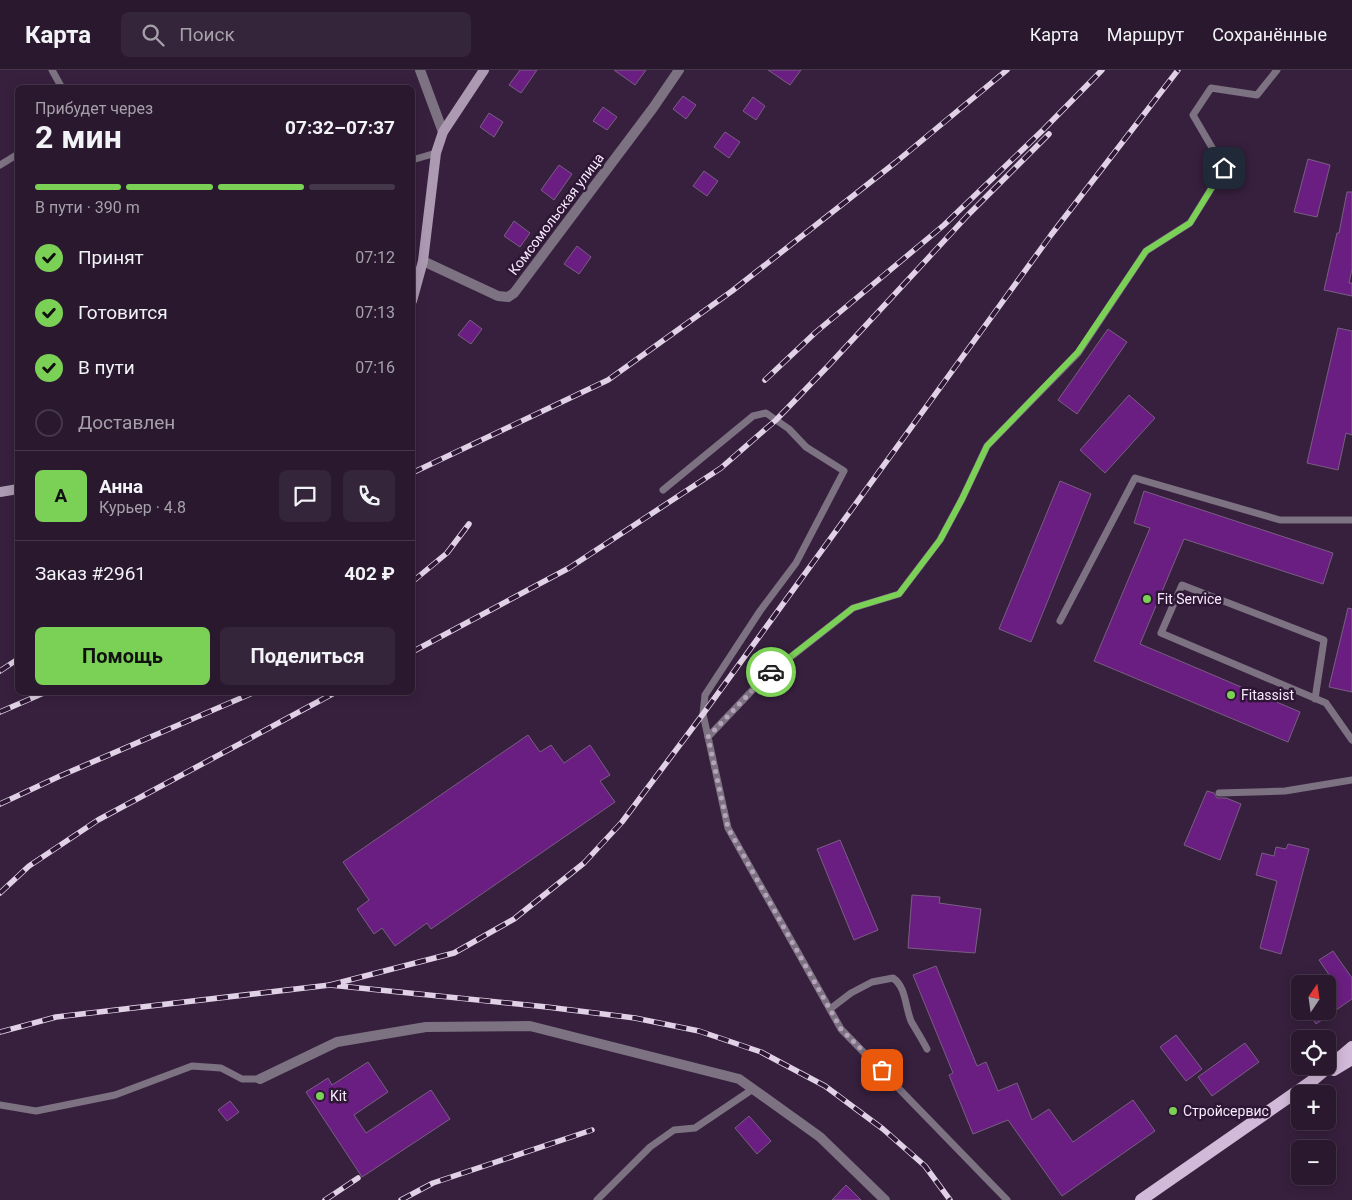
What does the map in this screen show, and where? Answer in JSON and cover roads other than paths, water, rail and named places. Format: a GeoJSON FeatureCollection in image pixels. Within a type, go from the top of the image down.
{"type":"FeatureCollection","features":[{"type":"Feature","properties":{"kind":"main road"},"geometry":{"type":"LineString","coordinates":[[1141,1200],[1312,1081],[1345,1063],[1352,1047]]}},
{"type":"Feature","properties":{"kind":"street"},"geometry":{"type":"LineString","coordinates":[[420,70],[444,132]]}},
{"type":"Feature","properties":{"kind":"street"},"geometry":{"type":"LineString","coordinates":[[415,289],[423,261],[436,153],[444,132],[484,70]]}},
{"type":"Feature","properties":{"kind":"street","name":"Комсомольская улица"},"geometry":{"type":"LineString","coordinates":[[423,261],[498,296],[508,297],[514,293],[653,108],[679,70]]}},
{"type":"Feature","properties":{"kind":"street"},"geometry":{"type":"LineString","coordinates":[[0,492],[15,490]]}},
{"type":"Feature","properties":{"kind":"street"},"geometry":{"type":"LineString","coordinates":[[260,1079],[337,1042],[426,1027],[530,1026],[739,1079],[820,1137],[885,1200]]}},
{"type":"Feature","properties":{"kind":"lane"},"geometry":{"type":"LineString","coordinates":[[52,70],[60,85]]}},
{"type":"Feature","properties":{"kind":"lane"},"geometry":{"type":"LineString","coordinates":[[708,737],[764,678],[853,608],[899,594],[940,540],[987,446],[1078,352],[1146,251],[1190,223],[1224,168],[1193,115],[1211,88],[1257,96],[1277,70]]}},
{"type":"Feature","properties":{"kind":"lane"},"geometry":{"type":"LineString","coordinates":[[415,159],[436,153]]}},
{"type":"Feature","properties":{"kind":"lane"},"geometry":{"type":"LineString","coordinates":[[0,164],[15,156]]}},
{"type":"Feature","properties":{"kind":"lane"},"geometry":{"type":"LineString","coordinates":[[663,490],[753,416],[766,413],[789,429],[806,447],[844,471],[796,563],[760,611],[705,695],[703,714],[728,828],[841,1029],[1007,1200]]}},
{"type":"Feature","properties":{"kind":"lane"},"geometry":{"type":"LineString","coordinates":[[1060,621],[1135,478],[1280,520],[1352,520]]}},
{"type":"Feature","properties":{"kind":"lane"},"geometry":{"type":"LineString","coordinates":[[1315,698],[1324,640],[1182,585],[1161,633],[1326,703],[1352,740]]}},
{"type":"Feature","properties":{"kind":"lane"},"geometry":{"type":"LineString","coordinates":[[1219,793],[1285,791],[1352,780]]}},
{"type":"Feature","properties":{"kind":"lane"},"geometry":{"type":"LineString","coordinates":[[830,1009],[872,982],[893,978],[902,988],[911,1020],[927,1049]]}},
{"type":"Feature","properties":{"kind":"lane"},"geometry":{"type":"LineString","coordinates":[[0,1105],[36,1111],[115,1095],[192,1066],[221,1068],[242,1079],[260,1079]]}},
{"type":"Feature","properties":{"kind":"lane"},"geometry":{"type":"LineString","coordinates":[[597,1200],[650,1147],[674,1130],[695,1128],[753,1089]]}},
{"type":"Feature","properties":{"kind":"railway"},"geometry":{"type":"LineString","coordinates":[[415,472],[608,380],[732,291],[896,162],[1007,70]]}},
{"type":"Feature","properties":{"kind":"railway"},"geometry":{"type":"LineString","coordinates":[[765,380],[816,332],[944,225],[1102,70]]}},
{"type":"Feature","properties":{"kind":"railway"},"geometry":{"type":"LineString","coordinates":[[330,985],[454,953],[514,919],[584,863],[622,822],[703,714],[1051,235],[1178,70]]}},
{"type":"Feature","properties":{"kind":"railway"},"geometry":{"type":"LineString","coordinates":[[415,650],[569,568],[721,468],[776,420],[968,215],[1049,134]]}},
{"type":"Feature","properties":{"kind":"railway"},"geometry":{"type":"LineString","coordinates":[[415,580],[447,553],[469,524]]}},
{"type":"Feature","properties":{"kind":"railway"},"geometry":{"type":"LineString","coordinates":[[0,671],[15,661]]}},
{"type":"Feature","properties":{"kind":"railway"},"geometry":{"type":"LineString","coordinates":[[0,712],[39,695]]}},
{"type":"Feature","properties":{"kind":"railway"},"geometry":{"type":"LineString","coordinates":[[0,804],[248,695]]}},
{"type":"Feature","properties":{"kind":"railway"},"geometry":{"type":"LineString","coordinates":[[0,893],[29,866],[98,820],[330,695]]}},
{"type":"Feature","properties":{"kind":"railway"},"geometry":{"type":"LineString","coordinates":[[0,1032],[56,1017],[330,985],[635,1018],[699,1031],[761,1052],[825,1086],[883,1129],[925,1166],[950,1200]]}},
{"type":"Feature","properties":{"kind":"railway"},"geometry":{"type":"LineString","coordinates":[[401,1200],[433,1183],[592,1130]]}},
{"type":"Feature","properties":{"kind":"railway"},"geometry":{"type":"LineString","coordinates":[[325,1200],[358,1178]]}},
{"type":"Feature","properties":{"kind":"place","name":"Fit Service"},"geometry":{"type":"Point","coordinates":[1147,599]}},
{"type":"Feature","properties":{"kind":"place","name":"Fitassist"},"geometry":{"type":"Point","coordinates":[1231,695]}},
{"type":"Feature","properties":{"kind":"place","name":"Kit"},"geometry":{"type":"Point","coordinates":[320,1096]}},
{"type":"Feature","properties":{"kind":"place","name":"Стройсервис"},"geometry":{"type":"Point","coordinates":[1173,1111]}}]}
